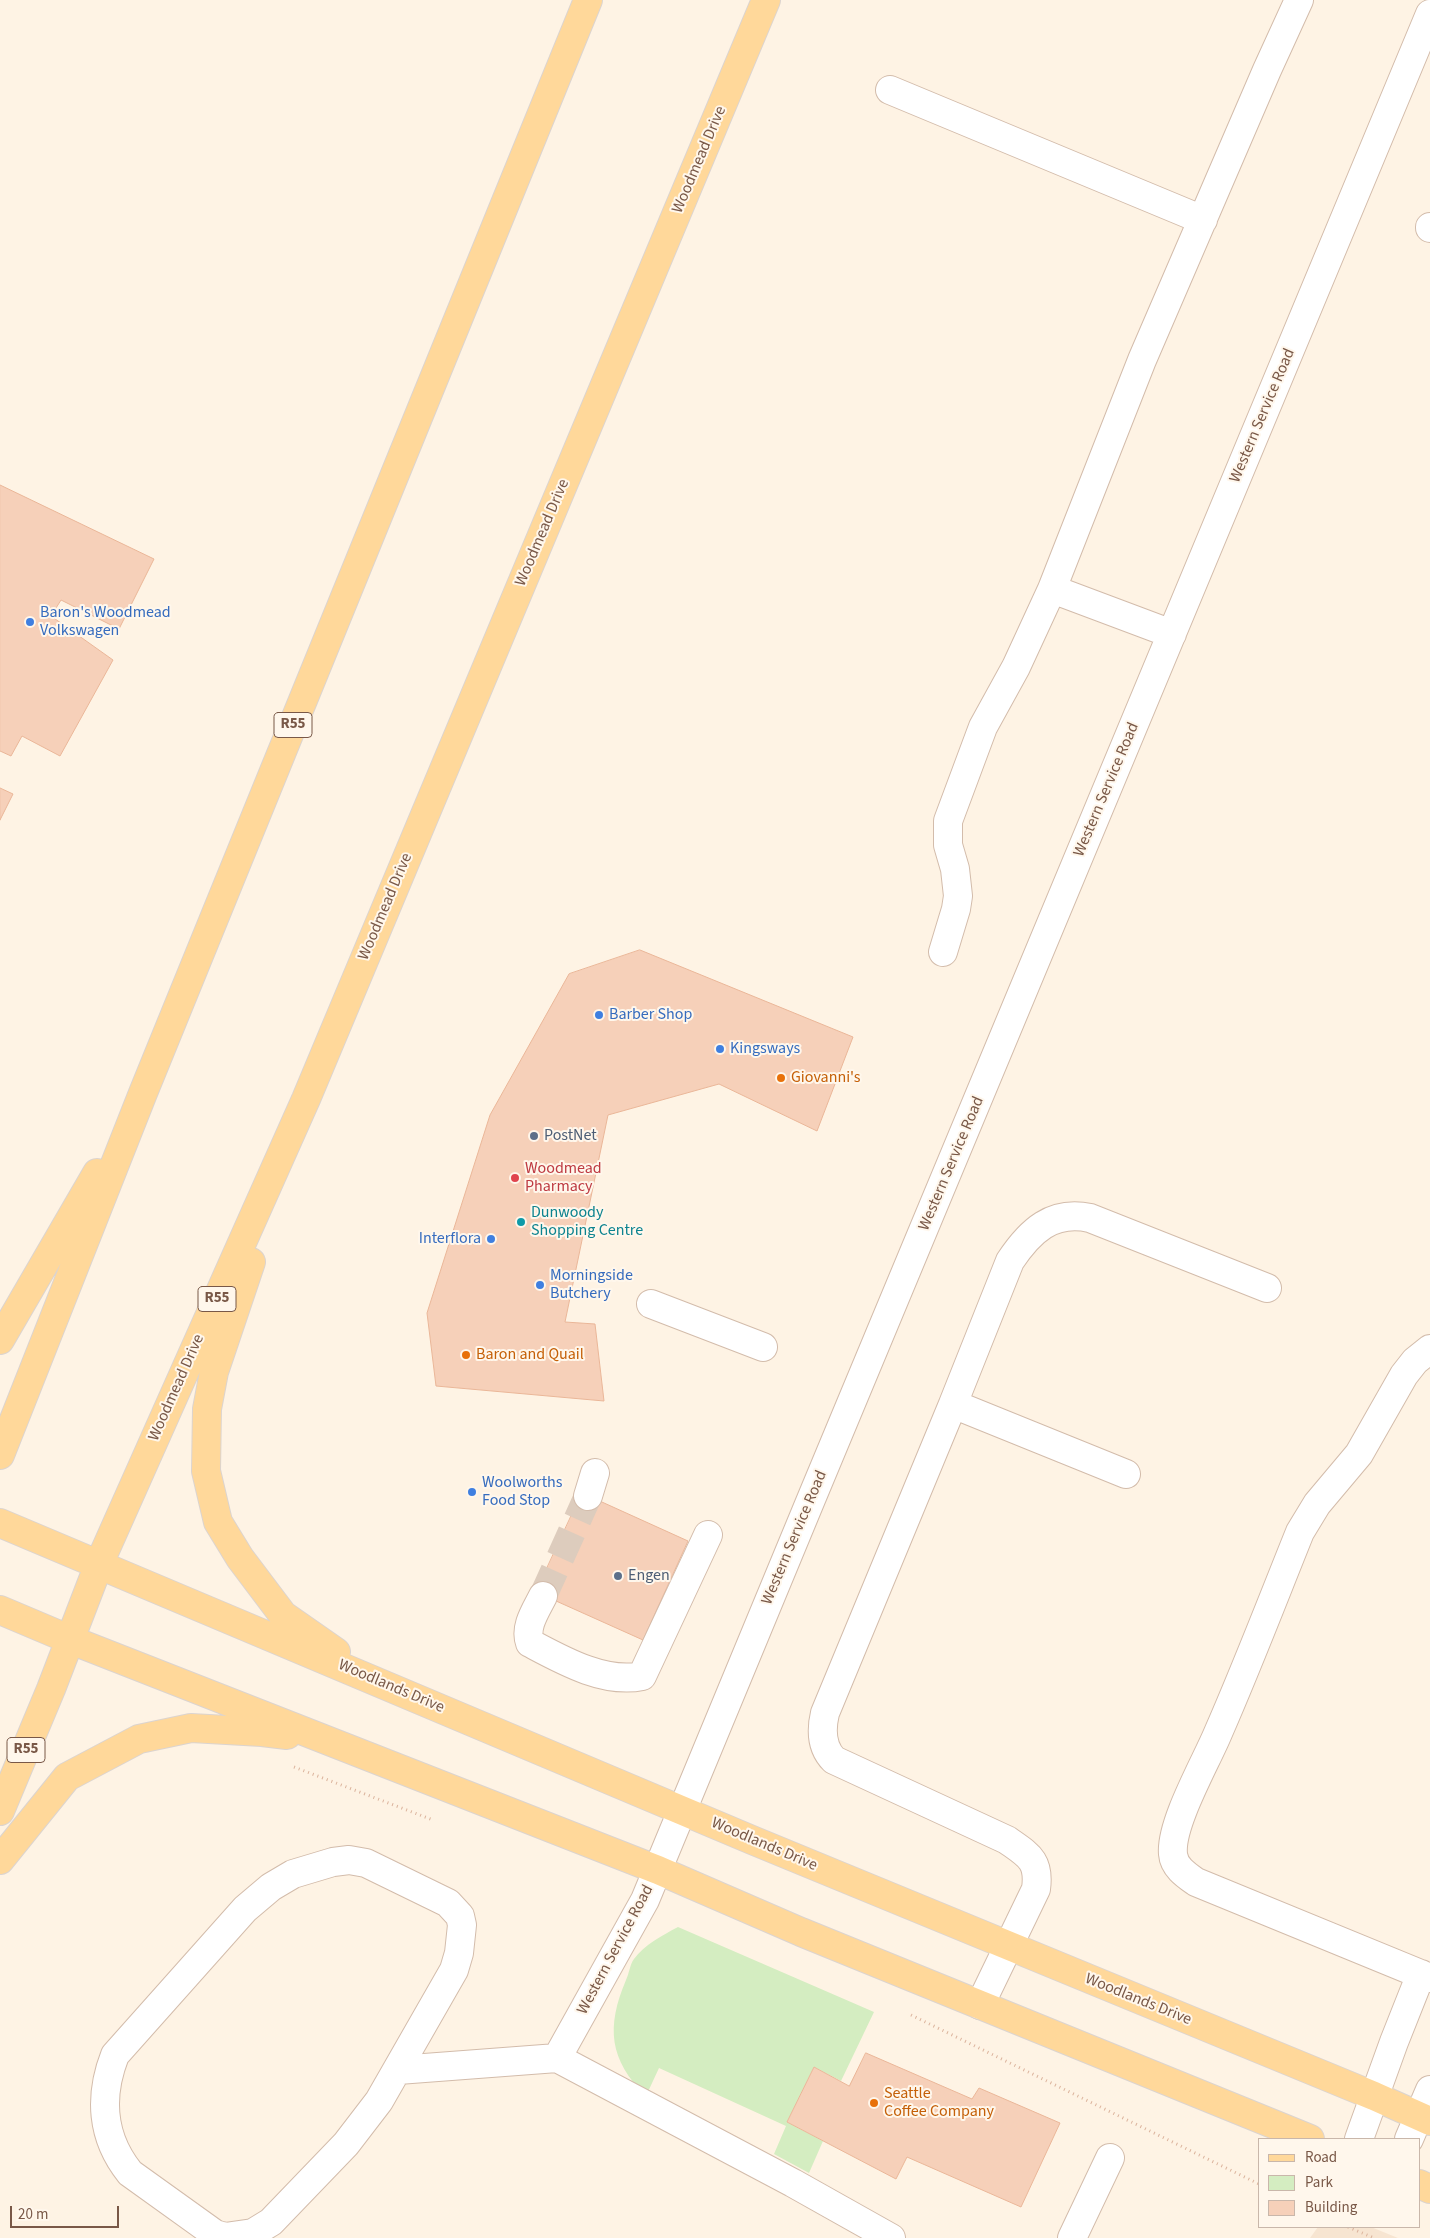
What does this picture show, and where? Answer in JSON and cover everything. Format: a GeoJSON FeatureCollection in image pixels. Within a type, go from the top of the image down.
{"type":"FeatureCollection","features":[{"type":"Feature","properties":{"kind":"main road","name":"R55"},"geometry":{"type":"LineString","coordinates":[[0,1455],[143,1093],[588,0]]}},
{"type":"Feature","properties":{"kind":"main road","name":"Woodmead Drive"},"geometry":{"type":"LineString","coordinates":[[0,1811],[71,1640],[99,1564],[306,1099],[766,0]]}},
{"type":"Feature","properties":{"kind":"main road"},"geometry":{"type":"LineString","coordinates":[[0,1340],[143,1093]]}},
{"type":"Feature","properties":{"kind":"main road"},"geometry":{"type":"LineString","coordinates":[[306,1099],[214,1372],[206,1410],[206,1471],[218,1522],[240,1558],[283,1615],[379,1682]]}},
{"type":"Feature","properties":{"kind":"main road","name":"Woodlands Drive"},"geometry":{"type":"LineString","coordinates":[[0,1523],[1007,1946],[1374,2096],[1420,2126]]}},
{"type":"Feature","properties":{"kind":"main road"},"geometry":{"type":"LineString","coordinates":[[0,1610],[71,1640],[658,1870],[980,2005],[1308,2138]]}},
{"type":"Feature","properties":{"kind":"main road"},"geometry":{"type":"LineString","coordinates":[[0,1860],[67,1777],[139,1739],[191,1728],[262,1732],[328,1741]]}},
{"type":"Feature","properties":{"kind":"street"},"geometry":{"type":"LineString","coordinates":[[943,952],[958,896],[955,869],[948,845],[948,821],[983,727],[1016,667],[1052,589],[1142,360],[1299,0]]}},
{"type":"Feature","properties":{"kind":"street","name":"Western Service Road"},"geometry":{"type":"LineString","coordinates":[[557,2058],[638,1916],[658,1870],[1430,14]]}},
{"type":"Feature","properties":{"kind":"street"},"geometry":{"type":"LineString","coordinates":[[890,90],[1203,220]]}},
{"type":"Feature","properties":{"kind":"street"},"geometry":{"type":"LineString","coordinates":[[1052,589],[1172,634]]}},
{"type":"Feature","properties":{"kind":"street"},"geometry":{"type":"LineString","coordinates":[[980,2005],[1036,1889],[1034,1861],[1028,1854],[1007,1840],[850,1768],[829,1754],[823,1742],[822,1724],[825,1713],[1010,1261],[1022,1243],[1037,1229],[1054,1218],[1076,1215],[1090,1218],[1267,1288]]}},
{"type":"Feature","properties":{"kind":"street"},"geometry":{"type":"LineString","coordinates":[[652,1304],[762,1348]]}},
{"type":"Feature","properties":{"kind":"street"},"geometry":{"type":"LineString","coordinates":[[1358,2138],[1394,2042],[1426,1976],[1196,1882],[1177,1866],[1173,1855],[1173,1838],[1219,1732],[1300,1532],[1317,1504],[1359,1454],[1404,1375],[1415,1361],[1430,1349]]}},
{"type":"Feature","properties":{"kind":"street"},"geometry":{"type":"LineString","coordinates":[[953,1404],[1126,1474]]}},
{"type":"Feature","properties":{"kind":"street"},"geometry":{"type":"LineString","coordinates":[[543,1596],[530,1621],[527,1636],[530,1643],[573,1664],[611,1677],[633,1678],[642,1676],[708,1535]]}},
{"type":"Feature","properties":{"kind":"street"},"geometry":{"type":"LineString","coordinates":[[349,1860],[366,1863],[448,1903],[460,1916],[462,1937],[454,1970],[398,2070],[379,2101],[346,2144],[271,2222],[253,2233],[235,2237],[215,2234],[130,2173],[120,2161],[107,2127],[105,2094],[107,2076],[115,2055],[252,1904],[271,1887],[293,1874],[333,1862],[349,1860]]}},
{"type":"Feature","properties":{"kind":"street"},"geometry":{"type":"LineString","coordinates":[[398,2070],[557,2058],[794,2183],[891,2238]]}},
{"type":"Feature","properties":{"kind":"street"},"geometry":{"type":"LineString","coordinates":[[1420,2126],[1430,2090]]}},
{"type":"Feature","properties":{"kind":"street"},"geometry":{"type":"LineString","coordinates":[[1072,2238],[1110,2158]]}},
{"type":"Feature","properties":{"kind":"path"},"geometry":{"type":"LineString","coordinates":[[293,1767],[441,1823]]}},
{"type":"Feature","properties":{"kind":"path"},"geometry":{"type":"LineString","coordinates":[[903,2011],[1258,2184]]}},
{"type":"Feature","properties":{"kind":"path"},"geometry":{"type":"LineString","coordinates":[[1350,2228],[1374,2238]]}},
{"type":"Feature","properties":{"kind":"shaded area"},"geometry":{"type":"Polygon","coordinates":[[[1317,2228],[1373,2228],[1398,2238],[1310,2238],[1317,2228]]]}},
{"type":"Feature","properties":{"kind":"green space"},"geometry":{"type":"Polygon","coordinates":[[[678,1927],[874,2012],[841,2081],[814,2067],[787,2122],[823,2141],[809,2173],[774,2154],[786,2126],[659,2068],[646,2096],[624,2069],[618,2056],[615,2042],[615,2013],[631,1964],[648,1945],[678,1927]]]}},
{"type":"Feature","properties":{"kind":"building","name":"Baron's Woodmead Volkswagen"},"geometry":{"type":"Polygon","coordinates":[[[0,485],[154,559],[119,629],[61,600],[51,616],[113,660],[60,756],[22,736],[11,756],[0,751],[0,485]]]}},
{"type":"Feature","properties":{"kind":"building"},"geometry":{"type":"Polygon","coordinates":[[[0,788],[13,794],[0,820],[0,788]]]}},
{"type":"Feature","properties":{"kind":"building","name":"Dunwoody Shopping Centre"},"geometry":{"type":"Polygon","coordinates":[[[640,950],[853,1037],[817,1131],[719,1084],[608,1115],[565,1322],[595,1324],[604,1401],[436,1386],[427,1313],[490,1115],[569,974],[640,950]]]}},
{"type":"Feature","properties":{"kind":"building"},"geometry":{"type":"Polygon","coordinates":[[[582,1493],[688,1541],[643,1640],[536,1592],[582,1493]]]}},
{"type":"Feature","properties":{"kind":"building"},"geometry":{"type":"Polygon","coordinates":[[[866,2053],[972,2099],[979,2088],[1060,2123],[1021,2207],[907,2157],[896,2179],[787,2122],[814,2067],[849,2086],[866,2053]]]}},
{"type":"Feature","properties":{"kind":"tunnel"},"geometry":{"type":"LineString","coordinates":[[543,1596],[588,1496]]}},
{"type":"Feature","properties":{"kind":"place","name":"Baron's Woodmead Volkswagen"},"geometry":{"type":"Point","coordinates":[30,622]}},
{"type":"Feature","properties":{"kind":"place","name":"Barber Shop"},"geometry":{"type":"Point","coordinates":[599,1015]}},
{"type":"Feature","properties":{"kind":"place","name":"Kingsways"},"geometry":{"type":"Point","coordinates":[720,1049]}},
{"type":"Feature","properties":{"kind":"place","name":"Giovanni's"},"geometry":{"type":"Point","coordinates":[781,1078]}},
{"type":"Feature","properties":{"kind":"place","name":"PostNet"},"geometry":{"type":"Point","coordinates":[534,1136]}},
{"type":"Feature","properties":{"kind":"place","name":"Woodmead Pharmacy"},"geometry":{"type":"Point","coordinates":[515,1178]}},
{"type":"Feature","properties":{"kind":"place","name":"Dunwoody Shopping Centre"},"geometry":{"type":"Point","coordinates":[521,1222]}},
{"type":"Feature","properties":{"kind":"place","name":"Interflora"},"geometry":{"type":"Point","coordinates":[491,1239]}},
{"type":"Feature","properties":{"kind":"place","name":"Morningside Butchery"},"geometry":{"type":"Point","coordinates":[540,1285]}},
{"type":"Feature","properties":{"kind":"place","name":"Baron and Quail"},"geometry":{"type":"Point","coordinates":[466,1355]}},
{"type":"Feature","properties":{"kind":"place","name":"Woolworths Food Stop"},"geometry":{"type":"Point","coordinates":[472,1492]}},
{"type":"Feature","properties":{"kind":"place","name":"Engen"},"geometry":{"type":"Point","coordinates":[618,1576]}},
{"type":"Feature","properties":{"kind":"place","name":"Seattle Coffee Company"},"geometry":{"type":"Point","coordinates":[874,2103]}}]}
